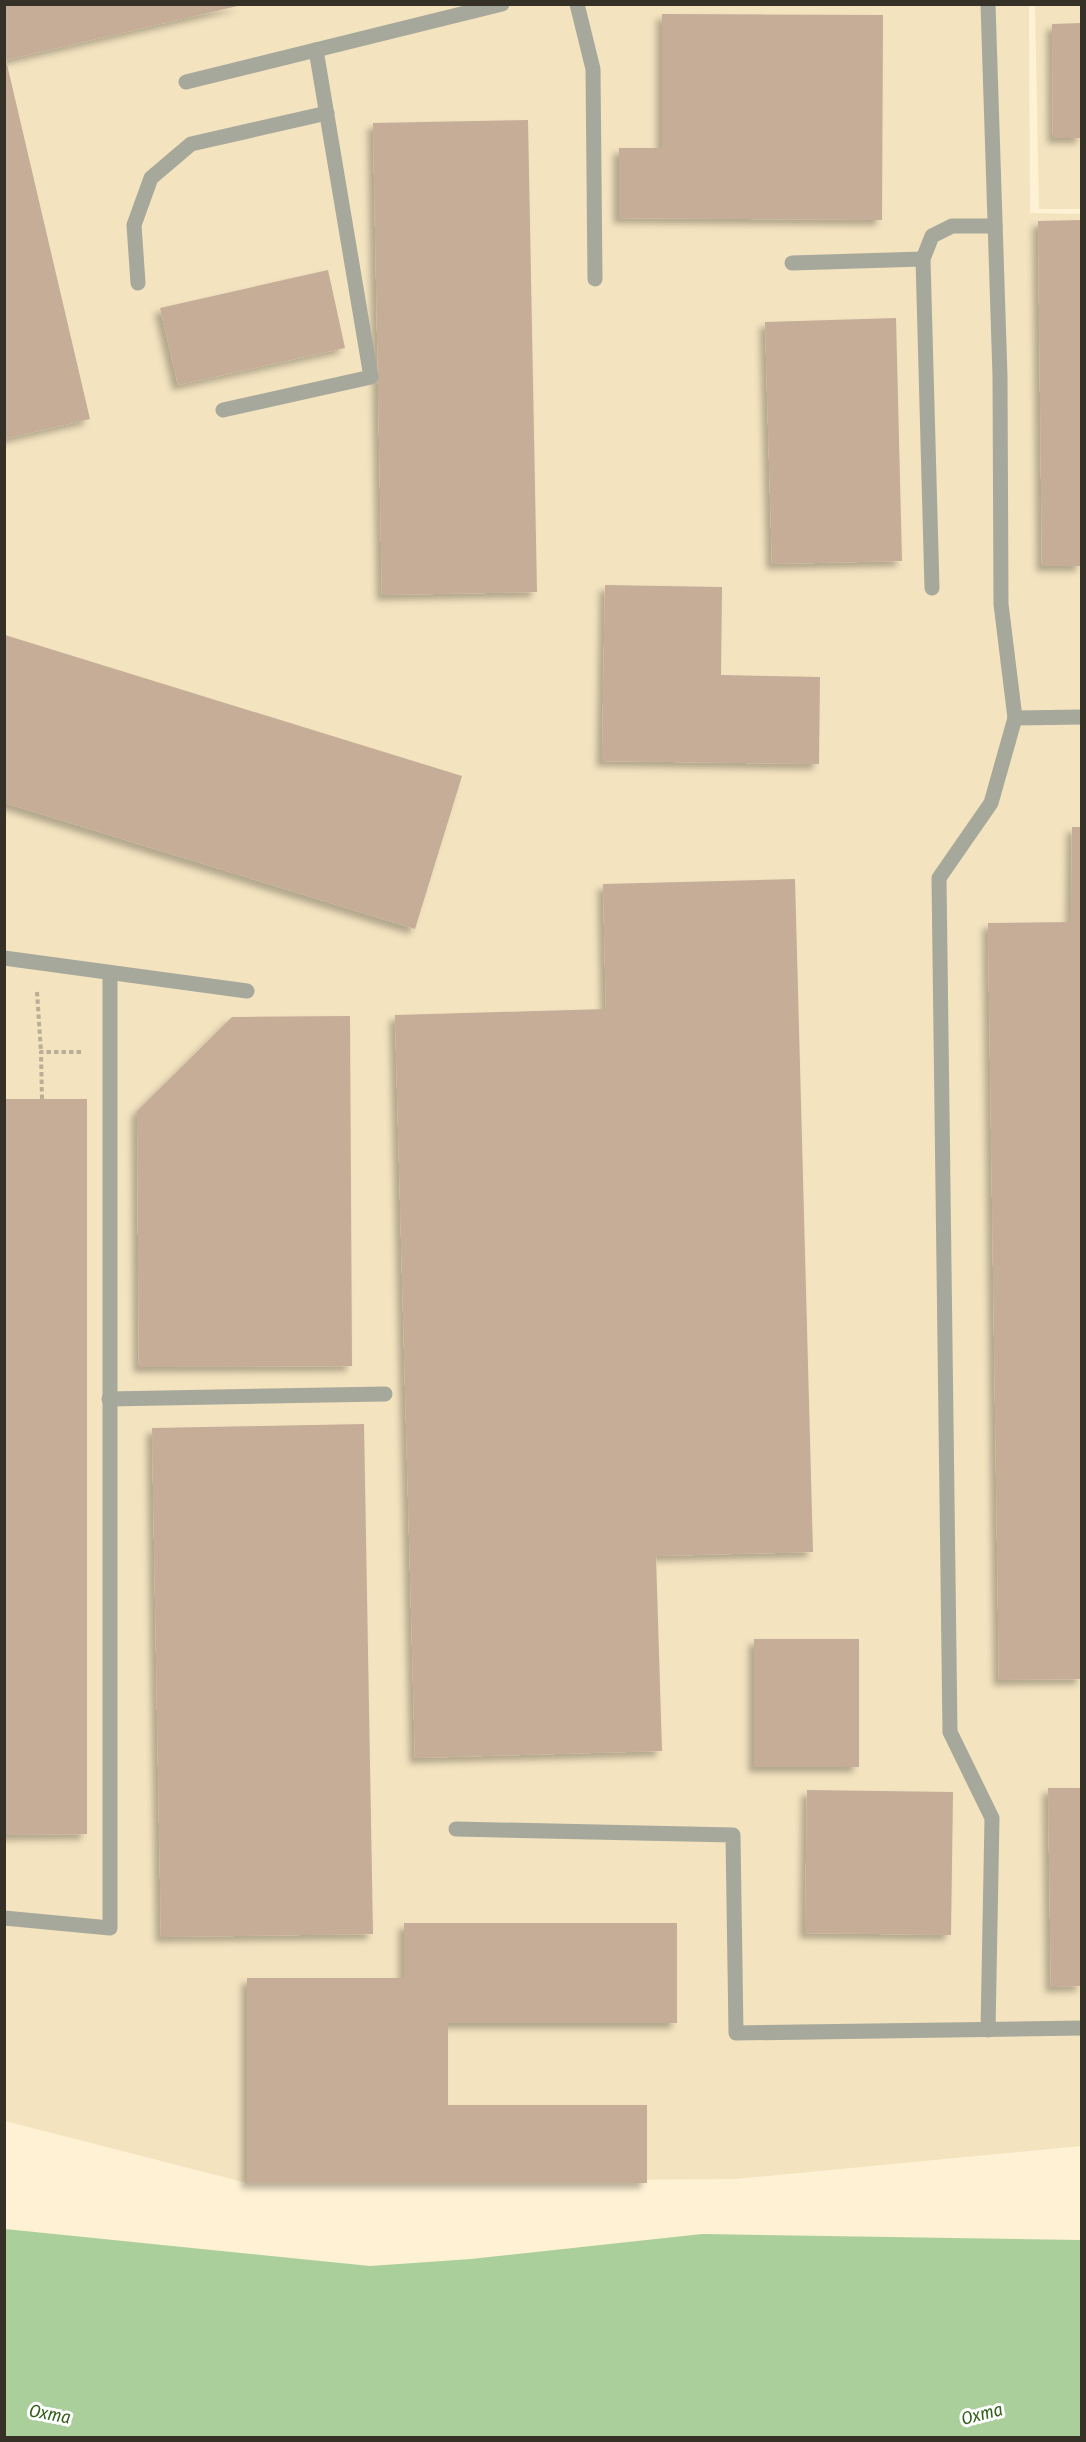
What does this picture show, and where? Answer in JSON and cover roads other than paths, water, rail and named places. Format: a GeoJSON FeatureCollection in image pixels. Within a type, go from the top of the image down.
{"type":"FeatureCollection","features":[{"type":"Feature","properties":{"kind":"lane"},"geometry":{"type":"LineString","coordinates":[[186,82],[502,4]]}},
{"type":"Feature","properties":{"kind":"lane"},"geometry":{"type":"LineString","coordinates":[[577,4],[593,69],[595,279]]}},
{"type":"Feature","properties":{"kind":"lane"},"geometry":{"type":"LineString","coordinates":[[988,4],[1000,376],[1002,604],[1016,718],[991,803],[939,878],[950,1732],[992,1818],[988,2030]]}},
{"type":"Feature","properties":{"kind":"lane"},"geometry":{"type":"LineString","coordinates":[[223,410],[371,377],[316,50]]}},
{"type":"Feature","properties":{"kind":"lane"},"geometry":{"type":"LineString","coordinates":[[138,283],[134,225],[151,178],[191,144],[327,113]]}},
{"type":"Feature","properties":{"kind":"lane"},"geometry":{"type":"LineString","coordinates":[[932,588],[923,259],[932,236],[952,226],[995,226]]}},
{"type":"Feature","properties":{"kind":"lane"},"geometry":{"type":"LineString","coordinates":[[792,263],[923,259]]}},
{"type":"Feature","properties":{"kind":"lane"},"geometry":{"type":"LineString","coordinates":[[1016,718],[1082,717]]}},
{"type":"Feature","properties":{"kind":"lane"},"geometry":{"type":"LineString","coordinates":[[4,958],[248,991]]}},
{"type":"Feature","properties":{"kind":"lane"},"geometry":{"type":"LineString","coordinates":[[4,1918],[110,1928],[110,974]]}},
{"type":"Feature","properties":{"kind":"lane"},"geometry":{"type":"LineString","coordinates":[[109,1399],[385,1394]]}},
{"type":"Feature","properties":{"kind":"lane"},"geometry":{"type":"LineString","coordinates":[[456,1829],[733,1835],[736,2033],[1082,2028]]}},
{"type":"Feature","properties":{"kind":"water","name":"Охта"},"geometry":{"type":"Polygon","coordinates":[[[5,2229],[370,2266],[471,2259],[702,2234],[1081,2240],[1081,2437],[5,2437],[5,2229]]]}}]}
